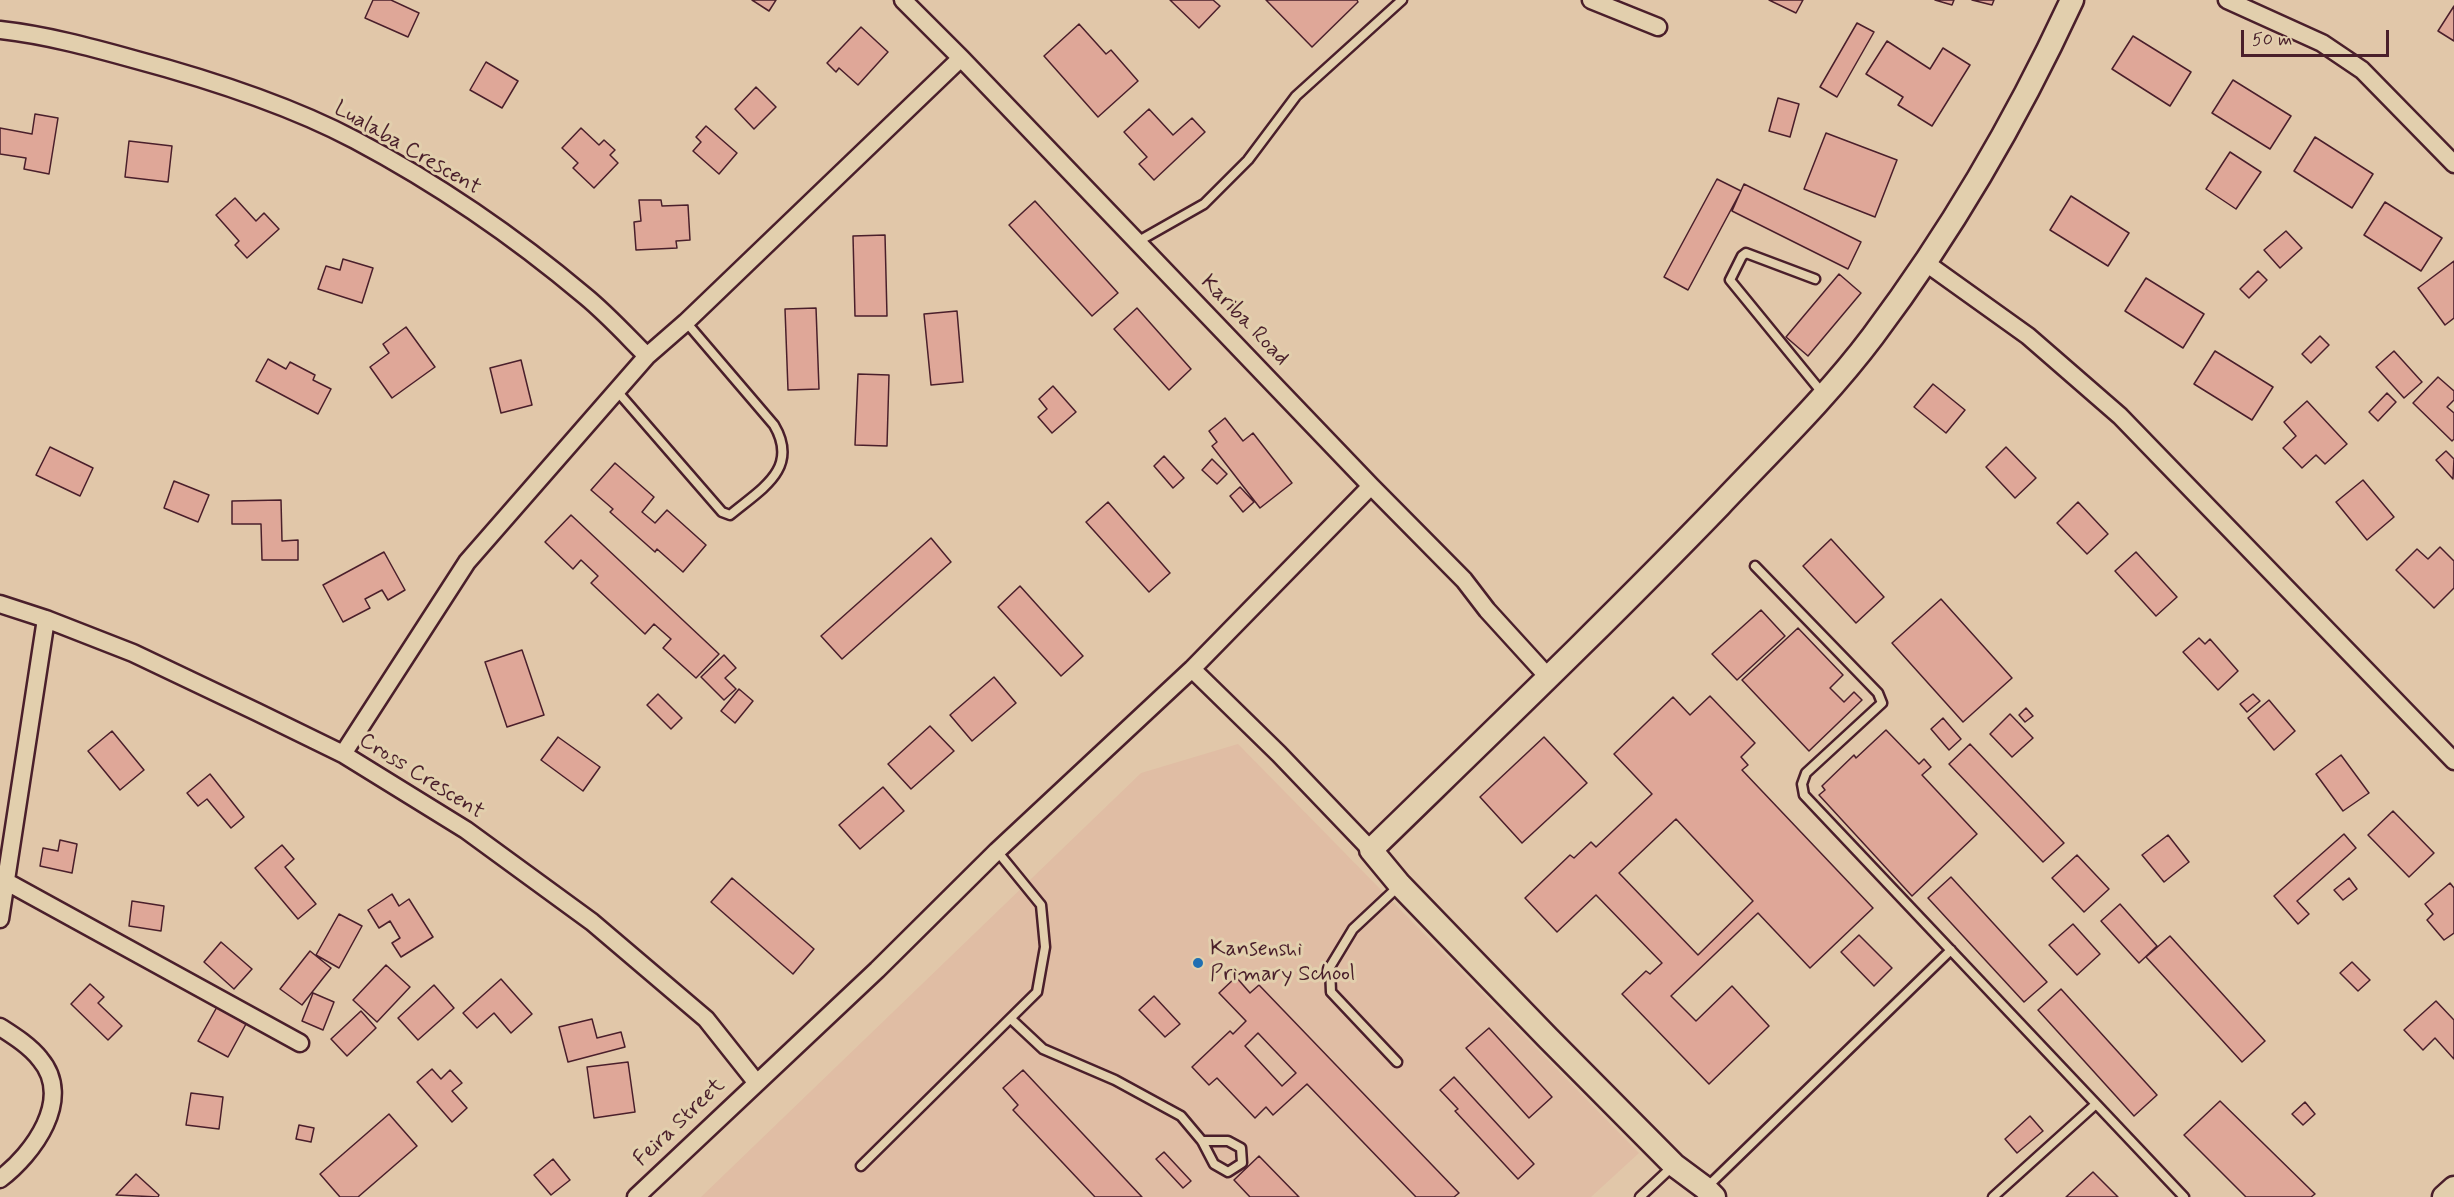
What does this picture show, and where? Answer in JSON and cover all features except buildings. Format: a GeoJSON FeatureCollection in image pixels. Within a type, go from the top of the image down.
{"type":"FeatureCollection","features":[{"type":"Feature","properties":{"kind":"street","name":"Kariba Road"},"geometry":{"type":"LineString","coordinates":[[903,0],[1464,580],[1487,610],[1549,678]]}},
{"type":"Feature","properties":{"kind":"street"},"geometry":{"type":"LineString","coordinates":[[1591,0],[1658,27]]}},
{"type":"Feature","properties":{"kind":"street"},"geometry":{"type":"LineString","coordinates":[[1371,850],[1549,678],[1673,553],[1824,395],[1872,337],[1926,263],[1989,159],[2072,0]]}},
{"type":"Feature","properties":{"kind":"street"},"geometry":{"type":"LineString","coordinates":[[2227,0],[2322,43],[2362,70],[2454,164]]}},
{"type":"Feature","properties":{"kind":"street","name":"Lualaba Crescent"},"geometry":{"type":"LineString","coordinates":[[0,30],[103,50],[183,72],[254,96],[354,140],[437,189],[512,238],[586,297],[647,356]]}},
{"type":"Feature","properties":{"kind":"street"},"geometry":{"type":"LineString","coordinates":[[343,754],[467,562],[647,356],[686,322],[961,58]]}},
{"type":"Feature","properties":{"kind":"street"},"geometry":{"type":"LineString","coordinates":[[1926,263],[2028,336],[2120,416],[2454,761]]}},
{"type":"Feature","properties":{"kind":"street","name":"Feira Street"},"geometry":{"type":"LineString","coordinates":[[636,1197],[877,970],[997,851],[1192,669],[1371,486]]}},
{"type":"Feature","properties":{"kind":"street","name":"Cross Crescent"},"geometry":{"type":"LineString","coordinates":[[0,604],[133,652],[343,754],[466,830],[592,922],[706,1019],[756,1082]]}},
{"type":"Feature","properties":{"kind":"street"},"geometry":{"type":"LineString","coordinates":[[0,919],[45,619]]}},
{"type":"Feature","properties":{"kind":"street"},"geometry":{"type":"LineString","coordinates":[[1192,669],[1279,754],[1371,850],[1400,885],[1674,1165],[1709,1192]]}},
{"type":"Feature","properties":{"kind":"street"},"geometry":{"type":"LineString","coordinates":[[7,882],[300,1043]]}},
{"type":"Feature","properties":{"kind":"street"},"geometry":{"type":"LineString","coordinates":[[0,1027],[41,1060],[52,1084],[54,1101],[44,1128],[25,1157],[0,1179]]}},
{"type":"Feature","properties":{"kind":"lane"},"geometry":{"type":"LineString","coordinates":[[1137,242],[1204,204],[1248,160],[1296,96],[1402,0]]}},
{"type":"Feature","properties":{"kind":"lane"},"geometry":{"type":"LineString","coordinates":[[1815,279],[1746,253],[1742,256],[1730,280],[1824,395]]}},
{"type":"Feature","properties":{"kind":"lane"},"geometry":{"type":"LineString","coordinates":[[617,391],[722,512],[730,515],[766,485],[778,471],[783,453],[783,440],[774,425],[686,322]]}},
{"type":"Feature","properties":{"kind":"lane"},"geometry":{"type":"LineString","coordinates":[[1755,566],[1878,693],[1882,703],[1806,773],[1802,784],[1804,795],[2184,1197]]}},
{"type":"Feature","properties":{"kind":"lane"},"geometry":{"type":"LineString","coordinates":[[861,1166],[1037,992],[1045,948],[1041,905],[997,851]]}},
{"type":"Feature","properties":{"kind":"lane"},"geometry":{"type":"LineString","coordinates":[[1397,1062],[1331,992],[1330,967],[1353,929],[1400,885]]}},
{"type":"Feature","properties":{"kind":"lane"},"geometry":{"type":"LineString","coordinates":[[1709,1192],[1951,950]]}},
{"type":"Feature","properties":{"kind":"lane"},"geometry":{"type":"LineString","coordinates":[[1011,1019],[1043,1049],[1115,1080],[1181,1116],[1202,1141],[1214,1164],[1228,1172],[1242,1162],[1241,1148],[1228,1141],[1202,1141]]}},
{"type":"Feature","properties":{"kind":"lane"},"geometry":{"type":"LineString","coordinates":[[1992,1197],[2096,1104]]}},
{"type":"Feature","properties":{"kind":"lane"},"geometry":{"type":"LineString","coordinates":[[1645,1195],[1674,1165]]}},
{"type":"Feature","properties":{"kind":"shaded area","name":"Kansenshi Primary School"},"geometry":{"type":"Polygon","coordinates":[[[1238,744],[1639,1153],[1591,1197],[701,1197],[1141,773],[1238,744]]]}},
{"type":"Feature","properties":{"kind":"place","name":"Kansenshi Primary School"},"geometry":{"type":"Point","coordinates":[1198,963]}}]}
